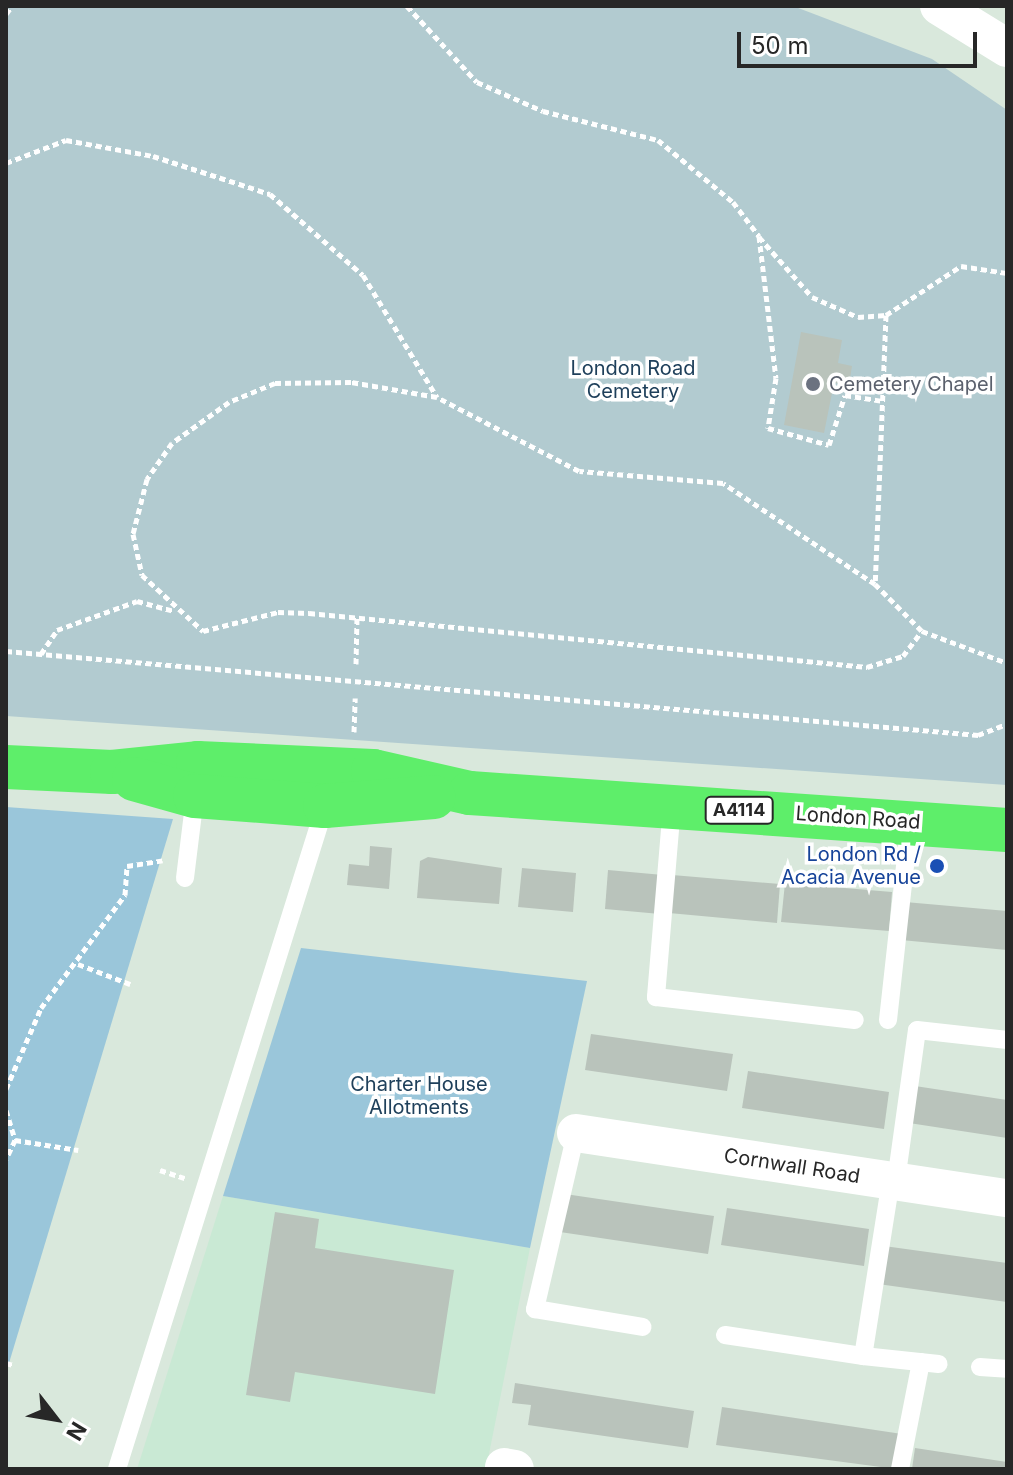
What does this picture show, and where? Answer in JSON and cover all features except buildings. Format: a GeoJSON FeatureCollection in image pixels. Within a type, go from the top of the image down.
{"type":"FeatureCollection","features":[{"type":"Feature","properties":{"kind":"highway","name":"London Road"},"geometry":{"type":"LineString","coordinates":[[6,767],[112,772],[198,763],[373,771],[470,793]]}},
{"type":"Feature","properties":{"kind":"highway","name":"London Road"},"geometry":{"type":"LineString","coordinates":[[112,772],[195,796],[325,806],[470,793],[1007,830]]}},
{"type":"Feature","properties":{"kind":"street"},"geometry":{"type":"LineString","coordinates":[[939,6],[1007,48]]}},
{"type":"Feature","properties":{"kind":"street","name":"Cornwall Road"},"geometry":{"type":"LineString","coordinates":[[576,1133],[1007,1198]]}},
{"type":"Feature","properties":{"kind":"lane"},"geometry":{"type":"LineString","coordinates":[[185,878],[195,796]]}},
{"type":"Feature","properties":{"kind":"lane"},"geometry":{"type":"LineString","coordinates":[[117,1469],[325,806]]}},
{"type":"Feature","properties":{"kind":"lane"},"geometry":{"type":"LineString","coordinates":[[672,806],[656,997],[855,1020]]}},
{"type":"Feature","properties":{"kind":"lane"},"geometry":{"type":"LineString","coordinates":[[888,1020],[910,822]]}},
{"type":"Feature","properties":{"kind":"lane"},"geometry":{"type":"LineString","coordinates":[[863,1356],[917,1030],[1007,1040]]}},
{"type":"Feature","properties":{"kind":"lane"},"geometry":{"type":"LineString","coordinates":[[576,1133],[535,1309],[643,1327]]}},
{"type":"Feature","properties":{"kind":"lane"},"geometry":{"type":"LineString","coordinates":[[725,1335],[930,1363],[900,1469]]}},
{"type":"Feature","properties":{"kind":"lane"},"geometry":{"type":"LineString","coordinates":[[980,1367],[1007,1369]]}},
{"type":"Feature","properties":{"kind":"path"},"geometry":{"type":"LineString","coordinates":[[6,14],[12,6]]}},
{"type":"Feature","properties":{"kind":"path"},"geometry":{"type":"LineString","coordinates":[[407,6],[477,82],[543,111],[658,140],[733,202],[812,297],[858,317],[886,315],[961,266],[1007,273]]}},
{"type":"Feature","properties":{"kind":"path"},"geometry":{"type":"LineString","coordinates":[[6,163],[66,140],[153,156],[270,194],[363,275],[437,397]]}},
{"type":"Feature","properties":{"kind":"path"},"geometry":{"type":"LineString","coordinates":[[759,236],[776,378],[768,428],[829,445],[845,395],[884,401]]}},
{"type":"Feature","properties":{"kind":"path"},"geometry":{"type":"LineString","coordinates":[[875,584],[886,315]]}},
{"type":"Feature","properties":{"kind":"path"},"geometry":{"type":"LineString","coordinates":[[922,631],[903,656],[867,667],[278,612],[203,631],[175,611],[142,575],[133,534],[147,479],[172,443],[229,402],[275,383],[351,382],[437,397],[579,471],[723,483],[875,584],[922,631],[1007,663]]}},
{"type":"Feature","properties":{"kind":"path"},"geometry":{"type":"LineString","coordinates":[[41,654],[57,630],[137,601],[175,611]]}},
{"type":"Feature","properties":{"kind":"path"},"geometry":{"type":"LineString","coordinates":[[356,664],[357,617]]}},
{"type":"Feature","properties":{"kind":"path"},"geometry":{"type":"LineString","coordinates":[[6,651],[978,735],[1007,724]]}},
{"type":"Feature","properties":{"kind":"path"},"geometry":{"type":"LineString","coordinates":[[6,1089],[41,1008],[78,964],[125,895],[127,866],[188,855]]}},
{"type":"Feature","properties":{"kind":"path"},"geometry":{"type":"LineString","coordinates":[[78,964],[130,984]]}},
{"type":"Feature","properties":{"kind":"path"},"geometry":{"type":"LineString","coordinates":[[6,1110],[15,1140],[6,1159]]}},
{"type":"Feature","properties":{"kind":"path"},"geometry":{"type":"LineString","coordinates":[[15,1140],[78,1150]]}},
{"type":"Feature","properties":{"kind":"shaded area"},"geometry":{"type":"Polygon","coordinates":[[[223,1196],[530,1248],[486,1469],[137,1469],[223,1196]]]}},
{"type":"Feature","properties":{"kind":"green space","name":"London Road Cemetery"},"geometry":{"type":"Polygon","coordinates":[[[6,6],[793,6],[932,59],[1007,110],[1007,785],[6,716],[6,6]]]}},
{"type":"Feature","properties":{"kind":"green space"},"geometry":{"type":"Polygon","coordinates":[[[6,807],[173,819],[6,1373],[6,807]]]}},
{"type":"Feature","properties":{"kind":"green space","name":"Charter House Allotments"},"geometry":{"type":"Polygon","coordinates":[[[301,948],[587,981],[530,1248],[223,1196],[301,948]]]}},
{"type":"Feature","properties":{"kind":"place","name":"Cemetery Chapel"},"geometry":{"type":"Point","coordinates":[813,384]}},
{"type":"Feature","properties":{"kind":"place","name":"London Rd / Acacia Avenue"},"geometry":{"type":"Point","coordinates":[937,866]}}]}
